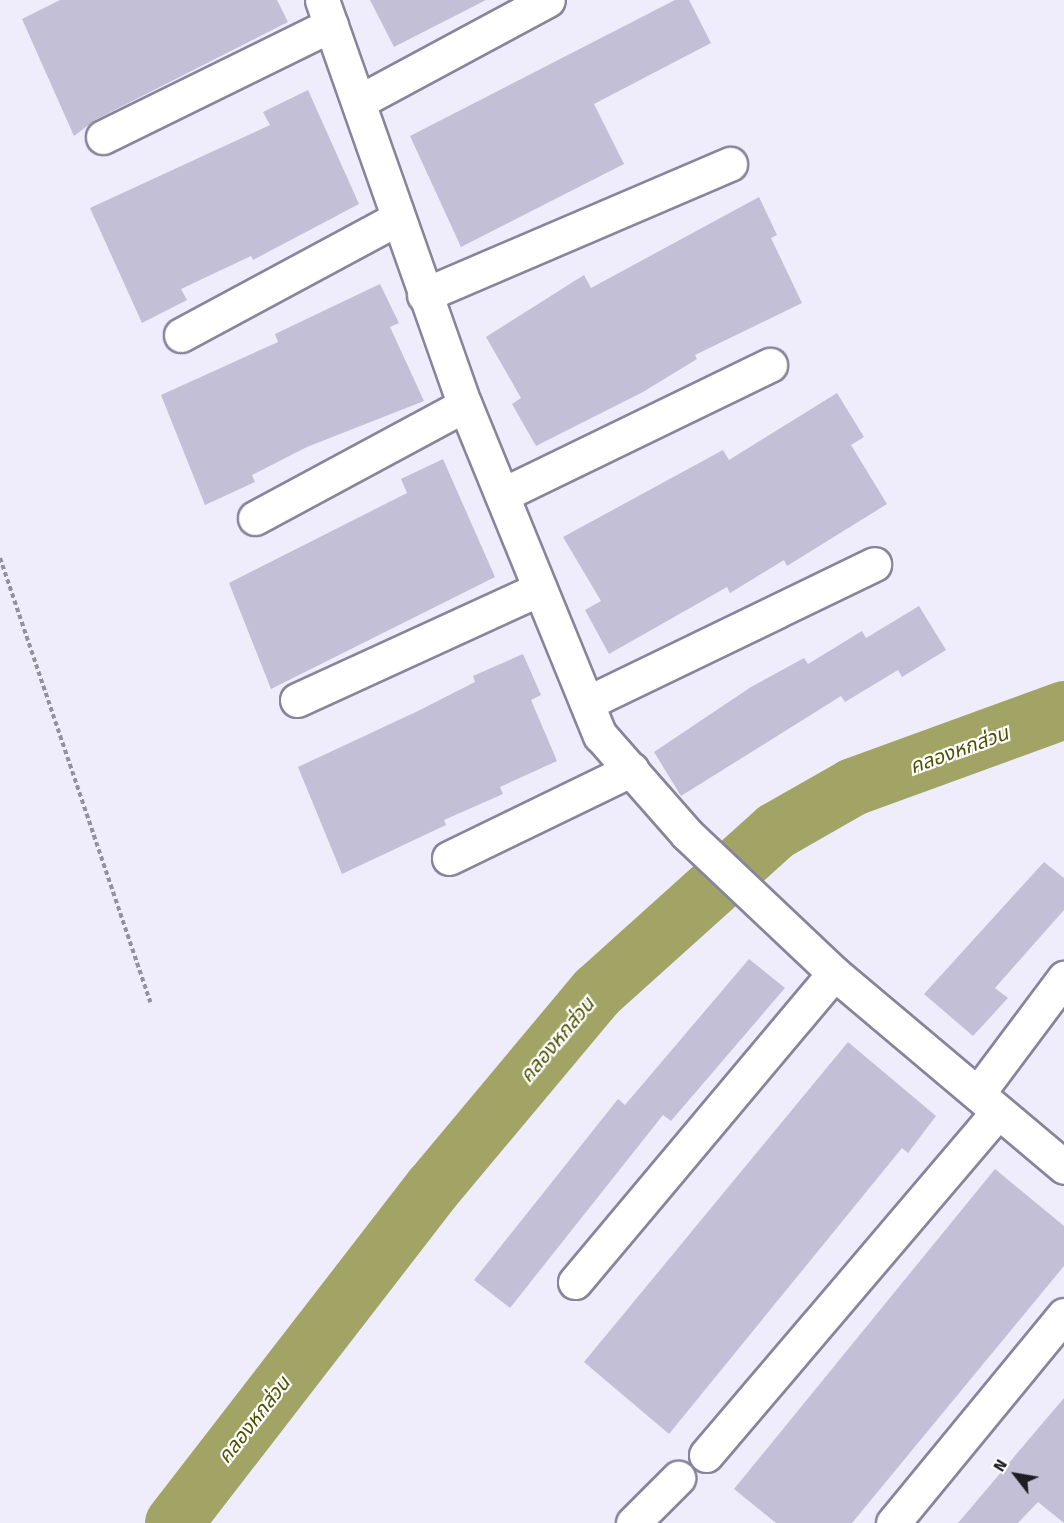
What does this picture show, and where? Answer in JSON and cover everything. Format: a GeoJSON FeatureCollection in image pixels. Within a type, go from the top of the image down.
{"type":"FeatureCollection","features":[{"type":"Feature","properties":{"kind":"street"},"geometry":{"type":"LineString","coordinates":[[362,100],[548,0]]}},
{"type":"Feature","properties":{"kind":"street"},"geometry":{"type":"LineString","coordinates":[[103,137],[327,12],[362,100],[395,220],[465,405],[600,735],[687,834],[834,973],[1064,1167]]}},
{"type":"Feature","properties":{"kind":"street"},"geometry":{"type":"LineString","coordinates":[[424,295],[730,164]]}},
{"type":"Feature","properties":{"kind":"street"},"geometry":{"type":"LineString","coordinates":[[181,335],[395,220]]}},
{"type":"Feature","properties":{"kind":"street"},"geometry":{"type":"LineString","coordinates":[[502,495],[770,365]]}},
{"type":"Feature","properties":{"kind":"street"},"geometry":{"type":"LineString","coordinates":[[255,518],[465,405]]}},
{"type":"Feature","properties":{"kind":"street"},"geometry":{"type":"LineString","coordinates":[[587,703],[874,564]]}},
{"type":"Feature","properties":{"kind":"street"},"geometry":{"type":"LineString","coordinates":[[297,700],[540,589]]}},
{"type":"Feature","properties":{"kind":"street"},"geometry":{"type":"LineString","coordinates":[[449,858],[632,769]]}},
{"type":"Feature","properties":{"kind":"street"},"geometry":{"type":"LineString","coordinates":[[575,1282],[834,973]]}},
{"type":"Feature","properties":{"kind":"street"},"geometry":{"type":"LineString","coordinates":[[706,1455],[988,1102],[1064,978]]}},
{"type":"Feature","properties":{"kind":"street"},"geometry":{"type":"LineString","coordinates":[[893,1523],[1064,1314]]}},
{"type":"Feature","properties":{"kind":"street"},"geometry":{"type":"LineString","coordinates":[[633,1523],[678,1478]]}},
{"type":"Feature","properties":{"kind":"path"},"geometry":{"type":"LineString","coordinates":[[0,558],[150,1002]]}},
{"type":"Feature","properties":{"kind":"building"},"geometry":{"type":"Polygon","coordinates":[[[60,0],[277,0],[288,22],[95,120],[74,136],[22,19],[60,0]]]}},
{"type":"Feature","properties":{"kind":"building"},"geometry":{"type":"Polygon","coordinates":[[[370,0],[486,0],[394,47],[370,0]]]}},
{"type":"Feature","properties":{"kind":"building"},"geometry":{"type":"Polygon","coordinates":[[[675,0],[689,0],[711,43],[594,104],[624,164],[461,247],[410,136],[675,0]]]}},
{"type":"Feature","properties":{"kind":"building"},"geometry":{"type":"Polygon","coordinates":[[[308,90],[359,204],[253,260],[251,256],[181,289],[187,300],[142,323],[90,208],[270,125],[263,112],[308,90]]]}},
{"type":"Feature","properties":{"kind":"building"},"geometry":{"type":"Polygon","coordinates":[[[759,197],[777,235],[771,238],[802,303],[695,355],[697,359],[643,392],[536,446],[512,404],[521,398],[486,337],[584,275],[591,288],[759,197]]]}},
{"type":"Feature","properties":{"kind":"building"},"geometry":{"type":"Polygon","coordinates":[[[380,284],[399,323],[390,327],[424,401],[307,447],[252,475],[255,482],[205,505],[161,395],[278,342],[275,334],[380,284]]]}},
{"type":"Feature","properties":{"kind":"building"},"geometry":{"type":"Polygon","coordinates":[[[837,393],[864,437],[851,445],[887,504],[787,566],[784,560],[730,593],[727,587],[609,654],[585,610],[601,601],[563,537],[723,450],[729,460],[837,393]]]}},
{"type":"Feature","properties":{"kind":"building"},"geometry":{"type":"Polygon","coordinates":[[[443,459],[495,577],[271,689],[229,583],[407,493],[401,479],[443,459]]]}},
{"type":"Feature","properties":{"kind":"building"},"geometry":{"type":"Polygon","coordinates":[[[919,606],[946,650],[902,677],[898,670],[845,702],[841,696],[681,796],[654,752],[751,687],[804,658],[808,664],[862,631],[866,638],[919,606]]]}},
{"type":"Feature","properties":{"kind":"building"},"geometry":{"type":"Polygon","coordinates":[[[523,654],[541,695],[531,700],[557,761],[500,787],[503,794],[444,820],[446,825],[342,874],[298,767],[418,711],[475,682],[473,676],[523,654]]]}},
{"type":"Feature","properties":{"kind":"building"},"geometry":{"type":"Polygon","coordinates":[[[1044,862],[1064,878],[1064,910],[995,988],[1008,998],[973,1036],[924,994],[1044,862]]]}},
{"type":"Feature","properties":{"kind":"building"},"geometry":{"type":"Polygon","coordinates":[[[749,959],[785,988],[671,1121],[663,1115],[510,1308],[474,1280],[618,1099],[625,1105],[749,959]]]}},
{"type":"Feature","properties":{"kind":"building"},"geometry":{"type":"Polygon","coordinates":[[[848,1042],[936,1116],[908,1153],[902,1148],[669,1434],[584,1362],[848,1042]]]}},
{"type":"Feature","properties":{"kind":"building"},"geometry":{"type":"Polygon","coordinates":[[[995,1169],[1064,1226],[1064,1266],[852,1523],[776,1523],[734,1489],[995,1169]]]}},
{"type":"Feature","properties":{"kind":"building"},"geometry":{"type":"Polygon","coordinates":[[[1064,1398],[1064,1523],[1038,1502],[1018,1523],[958,1523],[1064,1398]]]}},
{"type":"Feature","properties":{"kind":"waterway","name":"คลองหกส่วน"},"geometry":{"type":"LineString","coordinates":[[174,1523],[433,1188],[597,992],[776,831],[853,787],[1064,710]]}}]}
